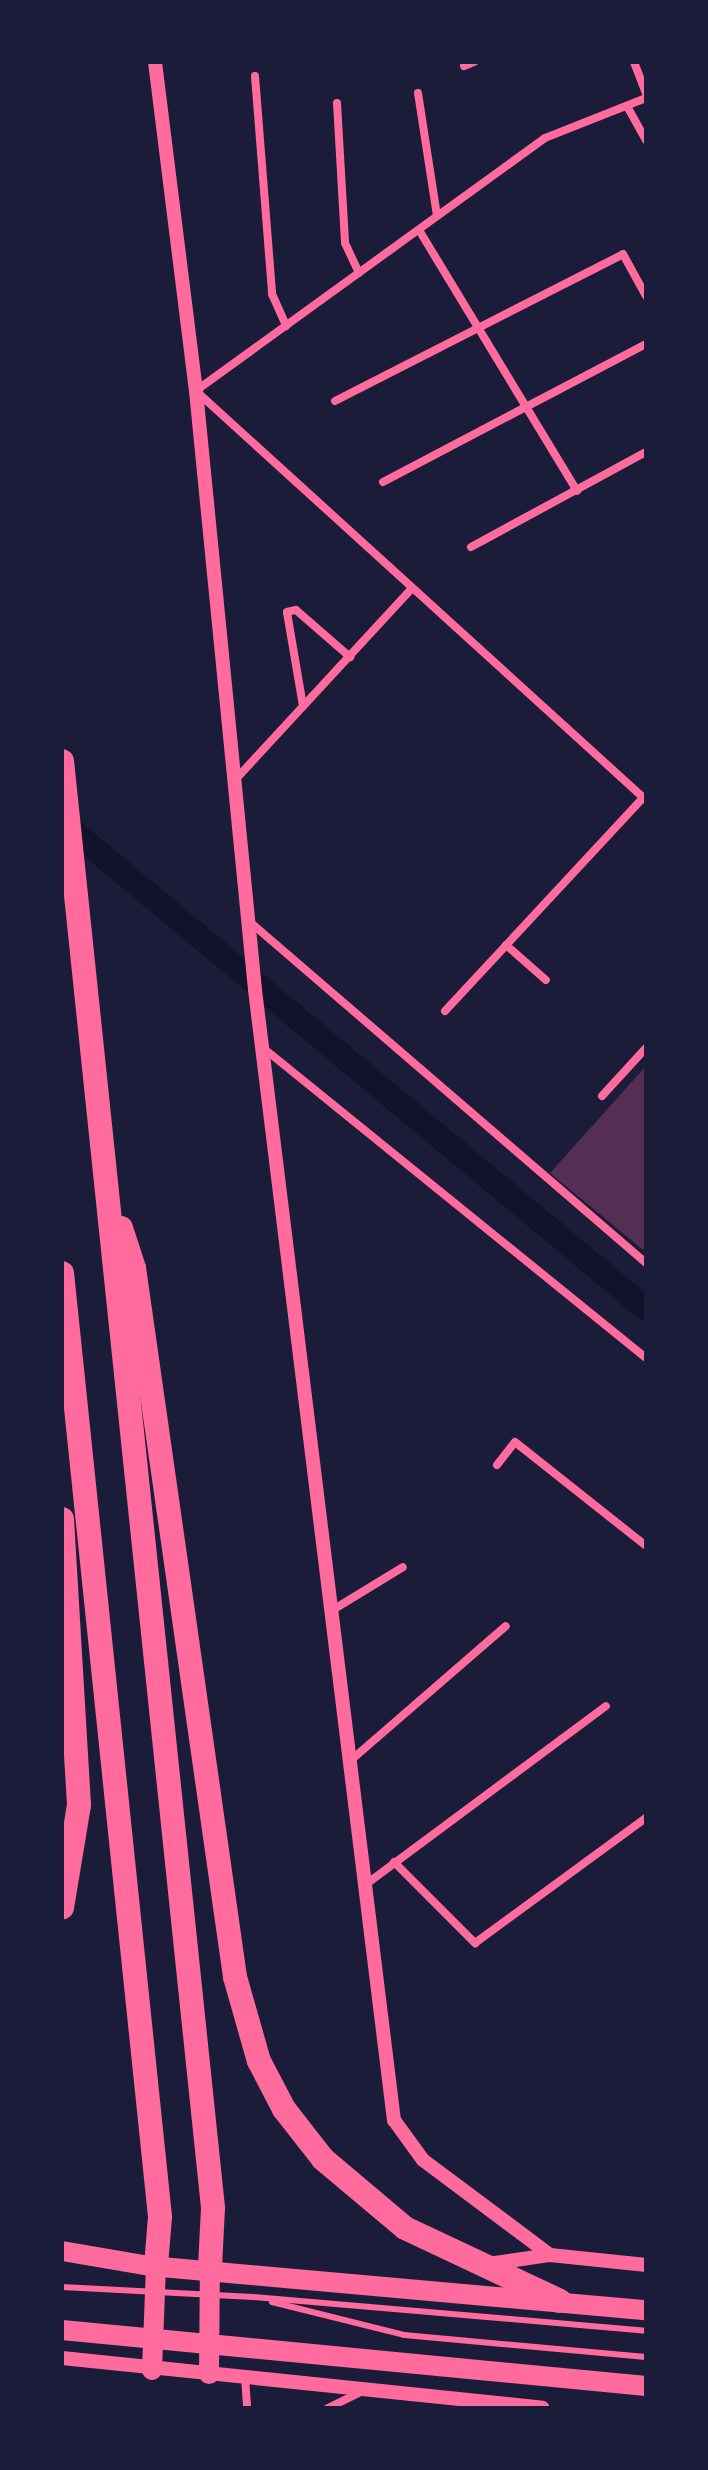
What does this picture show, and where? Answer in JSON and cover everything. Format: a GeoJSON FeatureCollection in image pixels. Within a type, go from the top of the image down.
{"type":"FeatureCollection","features":[{"type":"Feature","properties":{"kind":"highway"},"geometry":{"type":"LineString","coordinates":[[62,761],[213,2208],[210,2267]]}},
{"type":"Feature","properties":{"kind":"highway"},"geometry":{"type":"LineString","coordinates":[[106,1184],[134,1268],[235,1977],[259,2061],[284,2109],[323,2159],[405,2228],[560,2301]]}},
{"type":"Feature","properties":{"kind":"highway"},"geometry":{"type":"LineString","coordinates":[[62,1273],[160,2217],[156,2266]]}},
{"type":"Feature","properties":{"kind":"highway"},"geometry":{"type":"LineString","coordinates":[[62,1359],[66,1310]]}},
{"type":"Feature","properties":{"kind":"highway"},"geometry":{"type":"LineString","coordinates":[[62,1519],[79,1805],[62,1908]]}},
{"type":"Feature","properties":{"kind":"main road"},"geometry":{"type":"LineString","coordinates":[[62,2251],[156,2266],[210,2267],[646,2310]]}},
{"type":"Feature","properties":{"kind":"main road"},"geometry":{"type":"LineString","coordinates":[[152,2370],[156,2266]]}},
{"type":"Feature","properties":{"kind":"main road"},"geometry":{"type":"LineString","coordinates":[[209,2374],[210,2267]]}},
{"type":"Feature","properties":{"kind":"main road"},"geometry":{"type":"LineString","coordinates":[[62,2330],[646,2386]]}},
{"type":"Feature","properties":{"kind":"street"},"geometry":{"type":"LineString","coordinates":[[155,62],[196,391],[254,984],[394,2120],[423,2160],[550,2255]]}},
{"type":"Feature","properties":{"kind":"street"},"geometry":{"type":"LineString","coordinates":[[464,66],[474,62]]}},
{"type":"Feature","properties":{"kind":"street"},"geometry":{"type":"LineString","coordinates":[[196,391],[545,138],[646,96],[634,62]]}},
{"type":"Feature","properties":{"kind":"street"},"geometry":{"type":"LineString","coordinates":[[255,76],[272,294],[286,326]]}},
{"type":"Feature","properties":{"kind":"street"},"geometry":{"type":"LineString","coordinates":[[418,93],[437,216]]}},
{"type":"Feature","properties":{"kind":"street"},"geometry":{"type":"LineString","coordinates":[[337,103],[345,243],[359,273]]}},
{"type":"Feature","properties":{"kind":"street"},"geometry":{"type":"LineString","coordinates":[[627,106],[646,140]]}},
{"type":"Feature","properties":{"kind":"street"},"geometry":{"type":"LineString","coordinates":[[419,230],[577,491]]}},
{"type":"Feature","properties":{"kind":"street"},"geometry":{"type":"LineString","coordinates":[[335,401],[623,254],[646,296]]}},
{"type":"Feature","properties":{"kind":"street"},"geometry":{"type":"LineString","coordinates":[[383,482],[646,344]]}},
{"type":"Feature","properties":{"kind":"street"},"geometry":{"type":"LineString","coordinates":[[196,391],[645,799],[445,1011]]}},
{"type":"Feature","properties":{"kind":"street"},"geometry":{"type":"LineString","coordinates":[[471,547],[646,452]]}},
{"type":"Feature","properties":{"kind":"street"},"geometry":{"type":"LineString","coordinates":[[235,781],[412,588]]}},
{"type":"Feature","properties":{"kind":"street"},"geometry":{"type":"LineString","coordinates":[[303,706],[287,612],[296,610],[350,657]]}},
{"type":"Feature","properties":{"kind":"street"},"geometry":{"type":"LineString","coordinates":[[249,922],[646,1263]]}},
{"type":"Feature","properties":{"kind":"street"},"geometry":{"type":"LineString","coordinates":[[506,945],[546,980]]}},
{"type":"Feature","properties":{"kind":"street"},"geometry":{"type":"LineString","coordinates":[[262,1047],[646,1358]]}},
{"type":"Feature","properties":{"kind":"street"},"geometry":{"type":"LineString","coordinates":[[602,1096],[646,1048]]}},
{"type":"Feature","properties":{"kind":"street"},"geometry":{"type":"LineString","coordinates":[[497,1465],[515,1442],[646,1546]]}},
{"type":"Feature","properties":{"kind":"street"},"geometry":{"type":"LineString","coordinates":[[331,1611],[403,1567]]}},
{"type":"Feature","properties":{"kind":"street"},"geometry":{"type":"LineString","coordinates":[[349,1762],[506,1626]]}},
{"type":"Feature","properties":{"kind":"street"},"geometry":{"type":"LineString","coordinates":[[364,1886],[606,1706]]}},
{"type":"Feature","properties":{"kind":"street"},"geometry":{"type":"LineString","coordinates":[[394,1862],[475,1943],[646,1818]]}},
{"type":"Feature","properties":{"kind":"street"},"geometry":{"type":"LineString","coordinates":[[480,2265],[550,2255],[646,2265]]}},
{"type":"Feature","properties":{"kind":"street"},"geometry":{"type":"LineString","coordinates":[[62,2358],[152,2370],[542,2408]]}},
{"type":"Feature","properties":{"kind":"street"},"geometry":{"type":"LineString","coordinates":[[245,2377],[247,2408]]}},
{"type":"Feature","properties":{"kind":"street"},"geometry":{"type":"LineString","coordinates":[[328,2408],[366,2390]]}},
{"type":"Feature","properties":{"kind":"lane"},"geometry":{"type":"LineString","coordinates":[[62,2287],[209,2298],[253,2297],[646,2331]]}},
{"type":"Feature","properties":{"kind":"lane"},"geometry":{"type":"LineString","coordinates":[[253,2297],[404,2335],[646,2357]]}},
{"type":"Feature","properties":{"kind":"building"},"geometry":{"type":"Polygon","coordinates":[[[646,1066],[646,1246],[643,1250],[550,1173],[646,1066]]]}},
{"type":"Feature","properties":{"kind":"waterway"},"geometry":{"type":"LineString","coordinates":[[62,822],[646,1309]]}}]}
